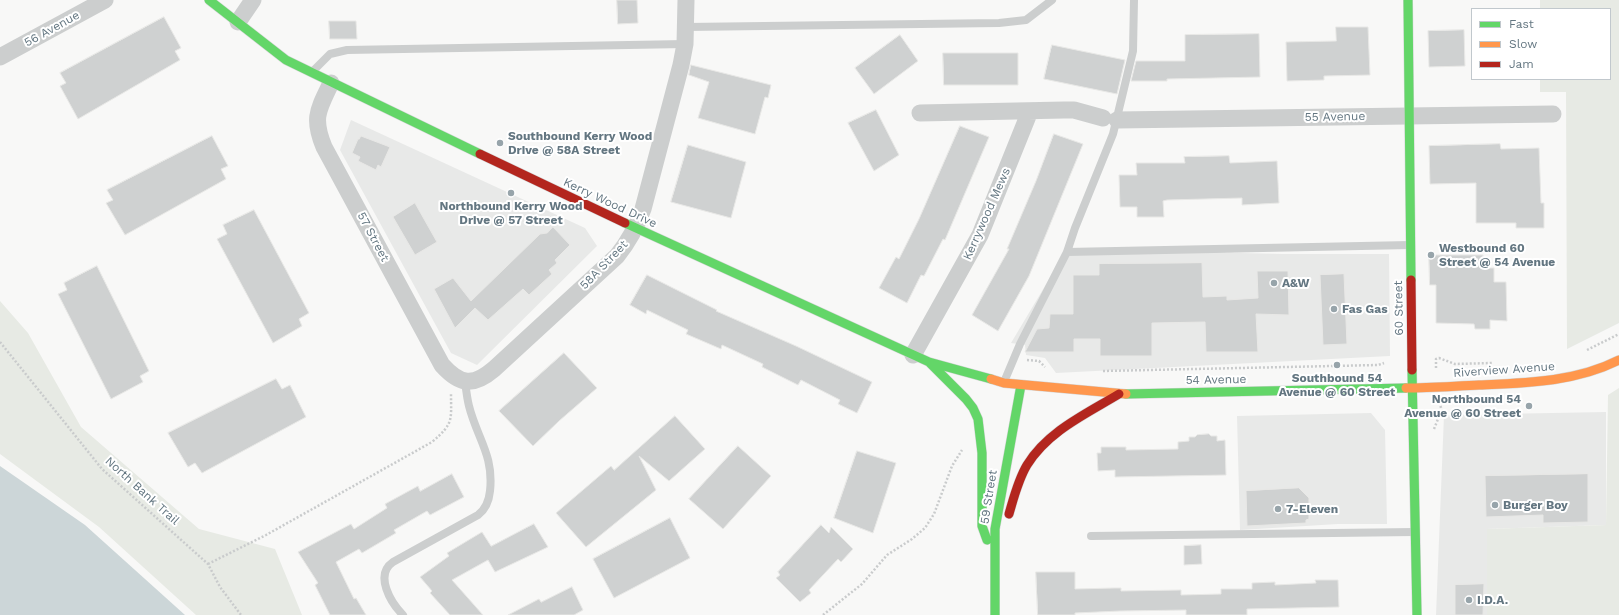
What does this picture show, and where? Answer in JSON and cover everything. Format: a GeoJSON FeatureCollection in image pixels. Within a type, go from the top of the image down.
{"type":"FeatureCollection","features":[{"type":"Feature","properties":{"kind":"street","name":"56 Avenue"},"geometry":{"type":"LineString","coordinates":[[0,58],[105,0]]}},
{"type":"Feature","properties":{"kind":"street","name":"Kerry Wood Drive"},"geometry":{"type":"LineString","coordinates":[[209,0],[277,53],[311,73],[635,228],[929,362],[1004,383],[1021,385]]}},
{"type":"Feature","properties":{"kind":"street"},"geometry":{"type":"LineString","coordinates":[[238,22],[253,0]]}},
{"type":"Feature","properties":{"kind":"street","name":"58A Street"},"geometry":{"type":"LineString","coordinates":[[459,379],[479,379],[487,375],[617,256],[629,240],[643,209],[681,65],[685,44],[686,0]]}},
{"type":"Feature","properties":{"kind":"street","name":"60 Street"},"geometry":{"type":"LineString","coordinates":[[1408,0],[1412,388],[1417,615]]}},
{"type":"Feature","properties":{"kind":"street","name":"57 Street"},"geometry":{"type":"LineString","coordinates":[[331,83],[317,114],[317,128],[320,137],[442,365],[459,379]]}},
{"type":"Feature","properties":{"kind":"street"},"geometry":{"type":"LineString","coordinates":[[920,113],[1074,110],[1110,119]]}},
{"type":"Feature","properties":{"kind":"street","name":"Kerrywood Mews"},"geometry":{"type":"LineString","coordinates":[[913,355],[980,235],[1030,111]]}},
{"type":"Feature","properties":{"kind":"street","name":"55 Avenue"},"geometry":{"type":"LineString","coordinates":[[1110,119],[1553,114]]}},
{"type":"Feature","properties":{"kind":"street","name":"Riverview Avenue"},"geometry":{"type":"LineString","coordinates":[[1412,388],[1510,384],[1560,379],[1603,368],[1619,360]]}},
{"type":"Feature","properties":{"kind":"street"},"geometry":{"type":"LineString","coordinates":[[929,362],[966,399],[973,408],[978,419],[982,453],[982,526],[994,558]]}},
{"type":"Feature","properties":{"kind":"street","name":"54 Avenue"},"geometry":{"type":"LineString","coordinates":[[1021,385],[1119,394],[1412,388]]}},
{"type":"Feature","properties":{"kind":"street","name":"59 Street"},"geometry":{"type":"LineString","coordinates":[[995,615],[995,529],[1021,385]]}},
{"type":"Feature","properties":{"kind":"street"},"geometry":{"type":"LineString","coordinates":[[994,558],[1020,478],[1040,447],[1051,437],[1119,394]]}},
{"type":"Feature","properties":{"kind":"lane"},"geometry":{"type":"LineString","coordinates":[[686,27],[999,23],[1026,20],[1052,0]]}},
{"type":"Feature","properties":{"kind":"lane"},"geometry":{"type":"LineString","coordinates":[[1004,383],[1020,344],[1067,252],[1075,228],[1113,134],[1110,119],[1133,51],[1134,0]]}},
{"type":"Feature","properties":{"kind":"lane"},"geometry":{"type":"LineString","coordinates":[[311,73],[330,54],[347,50],[685,44]]}},
{"type":"Feature","properties":{"kind":"lane"},"geometry":{"type":"LineString","coordinates":[[1067,252],[1410,245]]}},
{"type":"Feature","properties":{"kind":"lane"},"geometry":{"type":"LineString","coordinates":[[403,615],[394,602],[385,583],[384,578],[388,567],[393,562],[483,512],[489,499],[491,472],[488,455],[459,379]]}},
{"type":"Feature","properties":{"kind":"lane"},"geometry":{"type":"LineString","coordinates":[[1091,536],[1415,532]]}},
{"type":"Feature","properties":{"kind":"path"},"geometry":{"type":"LineString","coordinates":[[1584,352],[1605,343],[1619,334]]}},
{"type":"Feature","properties":{"kind":"path","name":"North Bank Trail"},"geometry":{"type":"LineString","coordinates":[[0,342],[102,469],[208,564],[220,587],[241,615]]}},
{"type":"Feature","properties":{"kind":"path"},"geometry":{"type":"LineString","coordinates":[[1435,363],[1436,359],[1439,358],[1455,364],[1493,363]]}},
{"type":"Feature","properties":{"kind":"path"},"geometry":{"type":"LineString","coordinates":[[1104,371],[1378,365],[1384,363]]}},
{"type":"Feature","properties":{"kind":"path"},"geometry":{"type":"LineString","coordinates":[[208,564],[266,535],[432,442],[446,430],[450,423],[459,379]]}},
{"type":"Feature","properties":{"kind":"path"},"geometry":{"type":"LineString","coordinates":[[823,615],[862,584],[887,555],[912,540],[925,528],[934,514],[952,466],[964,447]]}},
{"type":"Feature","properties":{"kind":"shaded area"},"geometry":{"type":"Polygon","coordinates":[[[1540,0],[1619,0],[1619,323],[1567,349],[1566,92],[1540,92],[1540,80],[1611,80],[1611,8],[1540,8],[1540,0]]]}},
{"type":"Feature","properties":{"kind":"shaded area"},"geometry":{"type":"Polygon","coordinates":[[[351,120],[585,228],[597,246],[477,365],[451,353],[340,150],[351,120]]]}},
{"type":"Feature","properties":{"kind":"shaded area"},"geometry":{"type":"Polygon","coordinates":[[[1067,249],[1283,254],[1389,254],[1390,356],[1056,373],[1045,358],[1026,355],[1025,345],[1011,343],[1067,249]]]}},
{"type":"Feature","properties":{"kind":"shaded area"},"geometry":{"type":"Polygon","coordinates":[[[0,301],[28,333],[81,427],[199,529],[275,549],[302,615],[196,615],[99,527],[0,454],[0,301]]]}},
{"type":"Feature","properties":{"kind":"shaded area"},"geometry":{"type":"Polygon","coordinates":[[[1619,388],[1619,615],[1487,615],[1487,529],[1606,525],[1608,395],[1619,388]]]}},
{"type":"Feature","properties":{"kind":"shaded area"},"geometry":{"type":"Polygon","coordinates":[[[1606,412],[1606,525],[1487,529],[1487,615],[1436,615],[1444,415],[1606,412]]]}},
{"type":"Feature","properties":{"kind":"shaded area"},"geometry":{"type":"Polygon","coordinates":[[[1371,413],[1385,430],[1387,524],[1338,524],[1240,530],[1237,416],[1371,413]]]}},
{"type":"Feature","properties":{"kind":"shaded area"},"geometry":{"type":"Polygon","coordinates":[[[0,466],[85,525],[185,615],[0,615],[0,466]]]}},
{"type":"Feature","properties":{"kind":"building"},"geometry":{"type":"Polygon","coordinates":[[[617,0],[637,0],[638,23],[618,24],[617,0]]]}},
{"type":"Feature","properties":{"kind":"building"},"geometry":{"type":"Polygon","coordinates":[[[164,17],[181,48],[175,51],[180,60],[78,119],[60,86],[66,83],[60,73],[164,17]]]}},
{"type":"Feature","properties":{"kind":"building"},"geometry":{"type":"Polygon","coordinates":[[[329,21],[356,21],[357,39],[330,39],[329,21]]]}},
{"type":"Feature","properties":{"kind":"building"},"geometry":{"type":"Polygon","coordinates":[[[1336,27],[1368,27],[1370,75],[1324,76],[1324,80],[1287,81],[1286,42],[1336,41],[1336,27]]]}},
{"type":"Feature","properties":{"kind":"building"},"geometry":{"type":"Polygon","coordinates":[[[1464,30],[1465,66],[1429,67],[1428,31],[1464,30]]]}},
{"type":"Feature","properties":{"kind":"building"},"geometry":{"type":"Polygon","coordinates":[[[1259,34],[1260,77],[1131,81],[1136,61],[1185,61],[1185,35],[1259,34]]]}},
{"type":"Feature","properties":{"kind":"building"},"geometry":{"type":"Polygon","coordinates":[[[900,35],[918,61],[874,94],[855,68],[900,35]]]}},
{"type":"Feature","properties":{"kind":"building"},"geometry":{"type":"Polygon","coordinates":[[[1052,45],[1125,60],[1117,94],[1044,79],[1052,45]]]}},
{"type":"Feature","properties":{"kind":"building"},"geometry":{"type":"Polygon","coordinates":[[[943,53],[1018,53],[1018,85],[944,85],[943,53]]]}},
{"type":"Feature","properties":{"kind":"building"},"geometry":{"type":"Polygon","coordinates":[[[691,65],[771,85],[768,98],[765,97],[755,134],[698,118],[709,82],[689,75],[691,65]]]}},
{"type":"Feature","properties":{"kind":"building"},"geometry":{"type":"Polygon","coordinates":[[[876,110],[899,155],[874,171],[848,123],[876,110]]]}},
{"type":"Feature","properties":{"kind":"building"},"geometry":{"type":"Polygon","coordinates":[[[960,126],[989,137],[945,240],[943,239],[924,276],[921,275],[907,303],[879,288],[896,257],[899,259],[919,219],[960,126]]]}},
{"type":"Feature","properties":{"kind":"building"},"geometry":{"type":"Polygon","coordinates":[[[1054,134],[1083,144],[1029,276],[998,331],[972,315],[1009,249],[1007,249],[1054,134]]]}},
{"type":"Feature","properties":{"kind":"building"},"geometry":{"type":"Polygon","coordinates":[[[212,136],[228,166],[221,169],[226,179],[125,235],[106,203],[113,200],[107,190],[212,136]]]}},
{"type":"Feature","properties":{"kind":"building"},"geometry":{"type":"Polygon","coordinates":[[[361,136],[390,147],[381,167],[378,165],[376,170],[358,161],[360,157],[352,153],[358,139],[361,136]]]}},
{"type":"Feature","properties":{"kind":"building"},"geometry":{"type":"Polygon","coordinates":[[[1500,144],[1501,149],[1539,148],[1541,203],[1544,203],[1544,228],[1516,228],[1516,223],[1476,223],[1476,183],[1430,184],[1429,146],[1500,144]]]}},
{"type":"Feature","properties":{"kind":"building"},"geometry":{"type":"Polygon","coordinates":[[[688,145],[746,162],[731,218],[671,202],[688,145]]]}},
{"type":"Feature","properties":{"kind":"building"},"geometry":{"type":"Polygon","coordinates":[[[1229,156],[1230,163],[1277,161],[1279,203],[1242,205],[1242,198],[1167,200],[1163,201],[1164,217],[1137,217],[1137,207],[1120,207],[1119,175],[1137,175],[1136,163],[1185,163],[1184,157],[1229,156]]]}},
{"type":"Feature","properties":{"kind":"building"},"geometry":{"type":"Polygon","coordinates":[[[415,203],[437,242],[415,255],[393,217],[415,203]]]}},
{"type":"Feature","properties":{"kind":"building"},"geometry":{"type":"Polygon","coordinates":[[[254,210],[309,313],[299,319],[302,326],[273,343],[217,239],[227,234],[223,225],[254,210]]]}},
{"type":"Feature","properties":{"kind":"building"},"geometry":{"type":"Polygon","coordinates":[[[553,227],[570,245],[555,260],[557,263],[549,270],[552,274],[529,295],[523,289],[488,320],[475,308],[455,328],[434,289],[453,278],[471,301],[540,234],[547,233],[553,227]]]}},
{"type":"Feature","properties":{"kind":"building"},"geometry":{"type":"Polygon","coordinates":[[[1429,255],[1483,255],[1483,268],[1494,268],[1494,282],[1506,282],[1507,321],[1490,320],[1490,329],[1475,329],[1474,324],[1436,323],[1436,285],[1430,285],[1429,255]]]}},
{"type":"Feature","properties":{"kind":"building"},"geometry":{"type":"Polygon","coordinates":[[[1202,263],[1203,297],[1227,296],[1227,300],[1258,298],[1257,271],[1288,271],[1289,315],[1256,314],[1258,352],[1206,352],[1205,322],[1152,323],[1152,356],[1100,356],[1100,339],[1074,339],[1074,352],[1025,352],[1037,329],[1049,328],[1050,314],[1073,314],[1073,275],[1099,275],[1099,264],[1202,263]]]}},
{"type":"Feature","properties":{"kind":"building"},"geometry":{"type":"Polygon","coordinates":[[[97,266],[149,371],[140,376],[143,382],[111,399],[58,294],[67,290],[64,283],[97,266]]]}},
{"type":"Feature","properties":{"kind":"building","name":"Fas Gas"},"geometry":{"type":"Polygon","coordinates":[[[1344,274],[1347,344],[1323,345],[1320,275],[1344,274]]]}},
{"type":"Feature","properties":{"kind":"building"},"geometry":{"type":"Polygon","coordinates":[[[647,275],[717,310],[716,311],[796,346],[872,382],[857,413],[838,404],[840,400],[801,380],[798,385],[762,367],[763,364],[722,345],[721,349],[686,334],[688,330],[647,310],[646,314],[630,305],[647,275]]]}},
{"type":"Feature","properties":{"kind":"building"},"geometry":{"type":"Polygon","coordinates":[[[564,353],[597,388],[533,446],[499,411],[564,353]]]}},
{"type":"Feature","properties":{"kind":"building"},"geometry":{"type":"Polygon","coordinates":[[[276,379],[282,389],[290,385],[306,417],[202,473],[195,463],[188,467],[168,433],[276,379]]]}},
{"type":"Feature","properties":{"kind":"building"},"geometry":{"type":"Polygon","coordinates":[[[675,416],[705,449],[669,481],[639,456],[656,490],[586,547],[556,513],[611,466],[614,470],[675,416]]]}},
{"type":"Feature","properties":{"kind":"building"},"geometry":{"type":"Polygon","coordinates":[[[1209,434],[1211,436],[1217,436],[1217,441],[1225,440],[1226,475],[1115,477],[1115,470],[1098,471],[1097,453],[1101,453],[1101,447],[1126,447],[1126,450],[1178,449],[1178,442],[1189,441],[1189,437],[1209,434]]]}},
{"type":"Feature","properties":{"kind":"building"},"geometry":{"type":"Polygon","coordinates":[[[738,446],[771,476],[723,529],[689,499],[738,446]]]}},
{"type":"Feature","properties":{"kind":"building"},"geometry":{"type":"Polygon","coordinates":[[[857,451],[896,463],[873,533],[834,518],[857,451]]]}},
{"type":"Feature","properties":{"kind":"building"},"geometry":{"type":"Polygon","coordinates":[[[452,474],[464,497],[430,515],[427,511],[394,530],[396,533],[362,553],[359,549],[336,562],[354,599],[356,598],[366,615],[330,615],[315,585],[318,583],[298,552],[351,524],[354,529],[387,508],[385,504],[418,486],[420,491],[452,474]]]}},
{"type":"Feature","properties":{"kind":"building"},"geometry":{"type":"Polygon","coordinates":[[[1588,474],[1588,522],[1543,523],[1543,515],[1486,517],[1485,476],[1588,474]]]}},
{"type":"Feature","properties":{"kind":"building","name":"7-Eleven"},"geometry":{"type":"Polygon","coordinates":[[[1299,488],[1309,498],[1309,519],[1306,520],[1306,523],[1247,526],[1246,491],[1299,488]]]}},
{"type":"Feature","properties":{"kind":"building"},"geometry":{"type":"Polygon","coordinates":[[[670,518],[690,558],[614,598],[593,559],[670,518]]]}},
{"type":"Feature","properties":{"kind":"building"},"geometry":{"type":"Polygon","coordinates":[[[534,524],[548,547],[495,572],[488,560],[452,580],[483,615],[450,615],[430,593],[432,591],[420,577],[449,556],[447,553],[482,532],[491,546],[534,524]]]}},
{"type":"Feature","properties":{"kind":"building"},"geometry":{"type":"Polygon","coordinates":[[[821,525],[829,533],[831,527],[853,549],[841,562],[838,559],[809,590],[811,593],[800,602],[776,578],[780,575],[778,572],[821,525]]]}},
{"type":"Feature","properties":{"kind":"building"},"geometry":{"type":"Polygon","coordinates":[[[1201,545],[1202,564],[1184,565],[1184,546],[1201,545]]]}},
{"type":"Feature","properties":{"kind":"building"},"geometry":{"type":"Polygon","coordinates":[[[1036,572],[1075,572],[1075,589],[1121,588],[1121,591],[1181,590],[1181,595],[1221,594],[1221,589],[1252,589],[1252,583],[1275,582],[1275,585],[1316,583],[1315,580],[1338,580],[1339,607],[1247,609],[1247,615],[1186,615],[1186,610],[1075,613],[1075,615],[1038,615],[1036,572]]]}},
{"type":"Feature","properties":{"kind":"building","name":"I.D.A."},"geometry":{"type":"Polygon","coordinates":[[[1484,584],[1483,615],[1455,615],[1455,585],[1484,584]]]}},
{"type":"Feature","properties":{"kind":"building"},"geometry":{"type":"Polygon","coordinates":[[[572,587],[583,610],[574,615],[508,615],[539,599],[541,602],[572,587]]]}},
{"type":"Feature","properties":{"kind":"traffic: fast"},"geometry":{"type":"LineString","coordinates":[[209,0],[286,60],[480,154]]}},
{"type":"Feature","properties":{"kind":"traffic: fast"},"geometry":{"type":"LineString","coordinates":[[1408,0],[1411,280]]}},
{"type":"Feature","properties":{"kind":"traffic: fast"},"geometry":{"type":"LineString","coordinates":[[625,223],[929,362],[991,379]]}},
{"type":"Feature","properties":{"kind":"traffic: fast"},"geometry":{"type":"LineString","coordinates":[[930,363],[966,399],[973,408],[978,419],[982,453],[982,526],[987,540]]}},
{"type":"Feature","properties":{"kind":"traffic: fast"},"geometry":{"type":"LineString","coordinates":[[1412,370],[1417,615]]}},
{"type":"Feature","properties":{"kind":"traffic: fast"},"geometry":{"type":"LineString","coordinates":[[995,615],[995,529],[1021,385]]}},
{"type":"Feature","properties":{"kind":"traffic: fast"},"geometry":{"type":"LineString","coordinates":[[1126,394],[1406,388]]}},
{"type":"Feature","properties":{"kind":"traffic: slow"},"geometry":{"type":"LineString","coordinates":[[1406,388],[1550,380],[1586,373],[1619,360]]}},
{"type":"Feature","properties":{"kind":"traffic: slow"},"geometry":{"type":"LineString","coordinates":[[991,379],[1004,383],[1126,394]]}},
{"type":"Feature","properties":{"kind":"traffic: jam"},"geometry":{"type":"LineString","coordinates":[[480,154],[625,223]]}},
{"type":"Feature","properties":{"kind":"traffic: jam"},"geometry":{"type":"LineString","coordinates":[[1411,280],[1412,370]]}},
{"type":"Feature","properties":{"kind":"traffic: jam"},"geometry":{"type":"LineString","coordinates":[[1009,514],[1016,489],[1027,465],[1046,442],[1068,424],[1119,394]]}},
{"type":"Feature","properties":{"kind":"place","name":"Southbound Kerry Wood Drive @ 58A Street"},"geometry":{"type":"Point","coordinates":[500,143]}},
{"type":"Feature","properties":{"kind":"place","name":"Northbound Kerry Wood Drive @ 57 Street"},"geometry":{"type":"Point","coordinates":[511,193]}},
{"type":"Feature","properties":{"kind":"place","name":"Westbound 60 Street @ 54 Avenue"},"geometry":{"type":"Point","coordinates":[1431,255]}},
{"type":"Feature","properties":{"kind":"place","name":"A&W"},"geometry":{"type":"Point","coordinates":[1274,283]}},
{"type":"Feature","properties":{"kind":"place","name":"Fas Gas"},"geometry":{"type":"Point","coordinates":[1334,309]}},
{"type":"Feature","properties":{"kind":"place","name":"Southbound 54 Avenue @ 60 Street"},"geometry":{"type":"Point","coordinates":[1337,365]}},
{"type":"Feature","properties":{"kind":"place","name":"Northbound 54 Avenue @ 60 Street"},"geometry":{"type":"Point","coordinates":[1529,406]}},
{"type":"Feature","properties":{"kind":"place","name":"Burger Boy"},"geometry":{"type":"Point","coordinates":[1495,505]}},
{"type":"Feature","properties":{"kind":"place","name":"7-Eleven"},"geometry":{"type":"Point","coordinates":[1278,509]}},
{"type":"Feature","properties":{"kind":"place","name":"I.D.A."},"geometry":{"type":"Point","coordinates":[1469,600]}}]}
